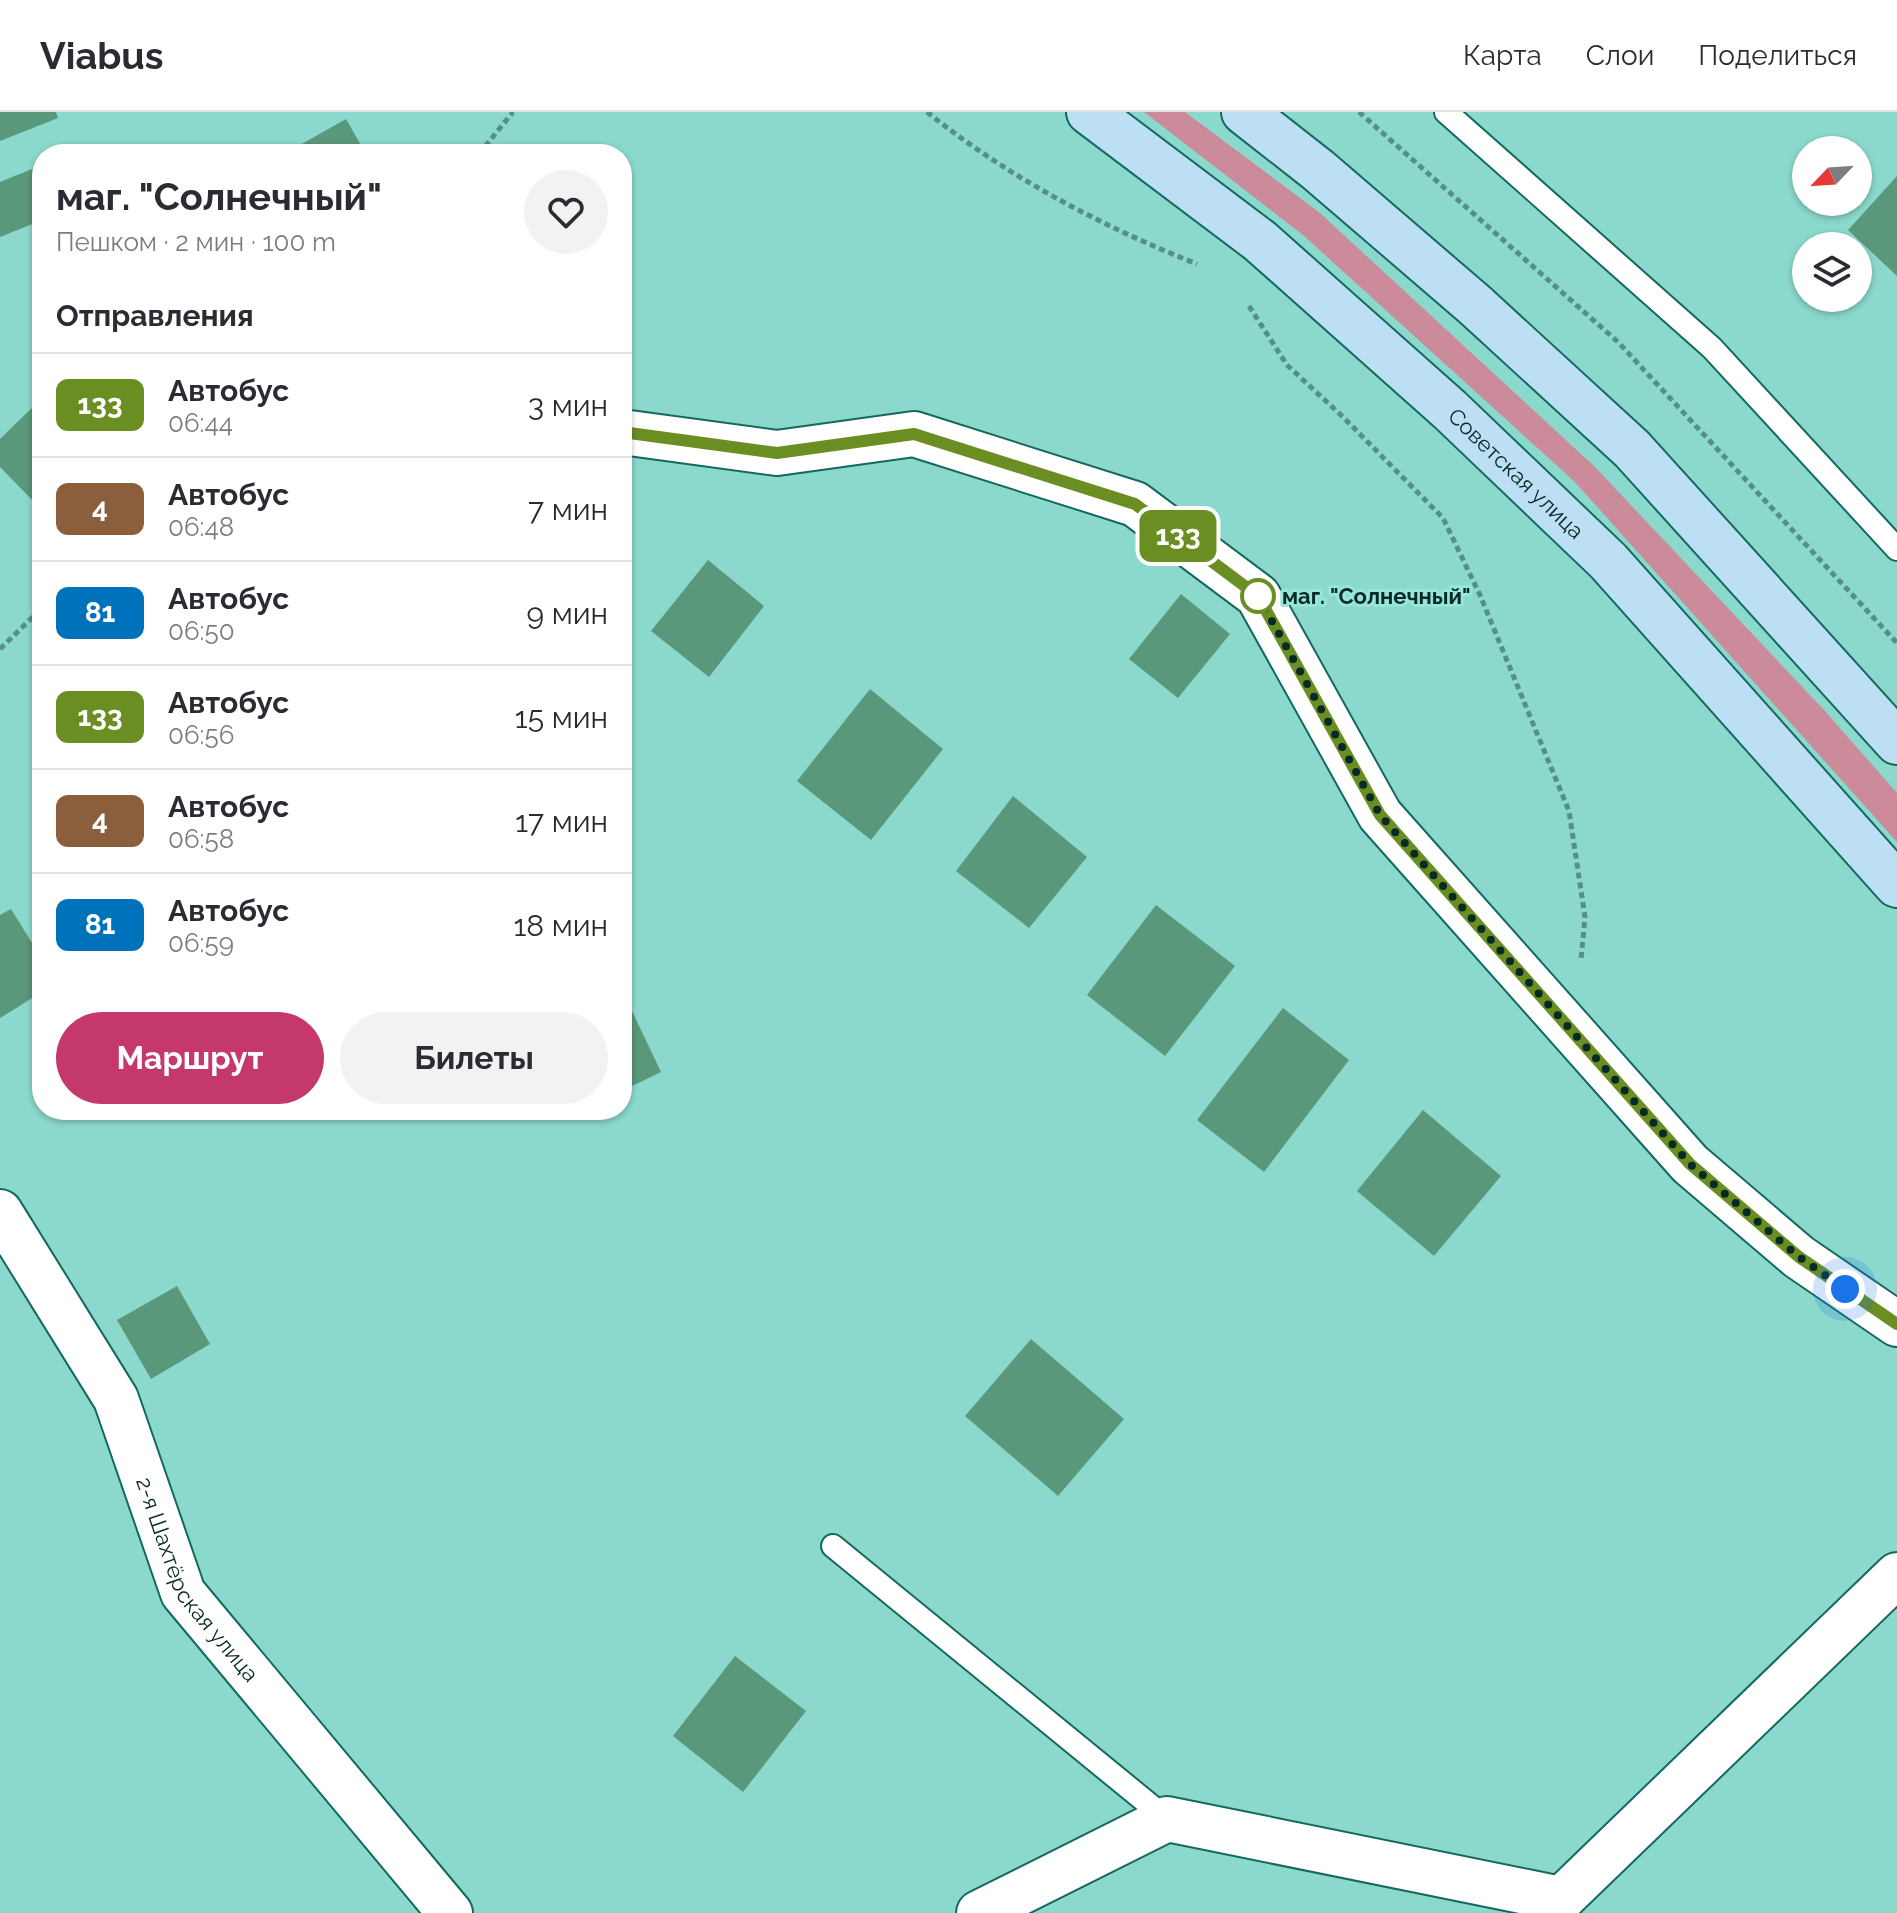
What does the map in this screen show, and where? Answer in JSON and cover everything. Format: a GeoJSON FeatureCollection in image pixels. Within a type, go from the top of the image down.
{"type":"FeatureCollection","features":[{"type":"Feature","properties":{"kind":"main road","name":"Советская улица"},"geometry":{"type":"LineString","coordinates":[[1089,112],[1260,241],[1450,410],[1608,561],[1897,885]]}},
{"type":"Feature","properties":{"kind":"main road"},"geometry":{"type":"LineString","coordinates":[[1244,112],[1318,170],[1475,305],[1632,449],[1897,742]]}},
{"type":"Feature","properties":{"kind":"street"},"geometry":{"type":"LineString","coordinates":[[632,433],[777,453],[914,434],[1135,504],[1258,596],[1380,815],[1690,1164],[1799,1257],[1897,1324]]}},
{"type":"Feature","properties":{"kind":"street","name":"2-я Шахтёрская улица"},"geometry":{"type":"LineString","coordinates":[[0,1212],[116,1399],[183,1593],[450,1913]]}},
{"type":"Feature","properties":{"kind":"street"},"geometry":{"type":"LineString","coordinates":[[979,1913],[1167,1819],[1554,1906],[1897,1575]]}},
{"type":"Feature","properties":{"kind":"lane"},"geometry":{"type":"LineString","coordinates":[[1446,112],[1712,348],[1897,549]]}},
{"type":"Feature","properties":{"kind":"lane"},"geometry":{"type":"LineString","coordinates":[[833,1546],[1167,1819]]}},
{"type":"Feature","properties":{"kind":"path"},"geometry":{"type":"LineString","coordinates":[[487,144],[513,112]]}},
{"type":"Feature","properties":{"kind":"path"},"geometry":{"type":"LineString","coordinates":[[927,112],[967,144],[1060,201],[1149,245],[1203,267]]}},
{"type":"Feature","properties":{"kind":"path"},"geometry":{"type":"LineString","coordinates":[[1359,112],[1618,342],[1897,643]]}},
{"type":"Feature","properties":{"kind":"path"},"geometry":{"type":"LineString","coordinates":[[1247,303],[1287,365],[1443,518],[1480,595],[1569,811],[1585,917],[1575,1034]]}},
{"type":"Feature","properties":{"kind":"path"},"geometry":{"type":"LineString","coordinates":[[0,649],[32,618]]}},
{"type":"Feature","properties":{"kind":"shaded area"},"geometry":{"type":"Polygon","coordinates":[[[1144,112],[1185,112],[1320,213],[1595,467],[1824,710],[1897,793],[1897,842],[1575,482],[1303,235],[1144,112]]]}},
{"type":"Feature","properties":{"kind":"building"},"geometry":{"type":"Polygon","coordinates":[[[0,112],[56,112],[58,118],[0,141],[0,112]]]}},
{"type":"Feature","properties":{"kind":"building"},"geometry":{"type":"Polygon","coordinates":[[[346,119],[360,144],[302,144],[346,119]]]}},
{"type":"Feature","properties":{"kind":"building"},"geometry":{"type":"Polygon","coordinates":[[[32,169],[32,224],[0,237],[0,182],[32,169]]]}},
{"type":"Feature","properties":{"kind":"building"},"geometry":{"type":"Polygon","coordinates":[[[1897,176],[1897,276],[1872,253],[1872,232],[1848,230],[1861,216],[1872,216],[1872,204],[1897,176]]]}},
{"type":"Feature","properties":{"kind":"building"},"geometry":{"type":"Polygon","coordinates":[[[32,408],[32,500],[0,467],[0,439],[32,408]]]}},
{"type":"Feature","properties":{"kind":"building"},"geometry":{"type":"Polygon","coordinates":[[[708,560],[764,606],[709,677],[651,631],[708,560]]]}},
{"type":"Feature","properties":{"kind":"building"},"geometry":{"type":"Polygon","coordinates":[[[1181,594],[1230,634],[1178,698],[1129,659],[1181,594]]]}},
{"type":"Feature","properties":{"kind":"building"},"geometry":{"type":"Polygon","coordinates":[[[870,689],[943,749],[871,840],[797,781],[870,689]]]}},
{"type":"Feature","properties":{"kind":"building"},"geometry":{"type":"Polygon","coordinates":[[[1013,796],[1087,857],[1029,928],[956,871],[1013,796]]]}},
{"type":"Feature","properties":{"kind":"building"},"geometry":{"type":"Polygon","coordinates":[[[1156,905],[1235,966],[1165,1056],[1087,995],[1156,905]]]}},
{"type":"Feature","properties":{"kind":"building"},"geometry":{"type":"Polygon","coordinates":[[[11,909],[32,943],[32,998],[0,1018],[0,915],[11,909]]]}},
{"type":"Feature","properties":{"kind":"building"},"geometry":{"type":"Polygon","coordinates":[[[1283,1008],[1349,1060],[1264,1172],[1197,1120],[1283,1008]]]}},
{"type":"Feature","properties":{"kind":"building"},"geometry":{"type":"Polygon","coordinates":[[[632,1011],[661,1072],[632,1086],[632,1011]]]}},
{"type":"Feature","properties":{"kind":"building"},"geometry":{"type":"Polygon","coordinates":[[[1423,1110],[1501,1176],[1434,1256],[1357,1191],[1423,1110]]]}},
{"type":"Feature","properties":{"kind":"building"},"geometry":{"type":"Polygon","coordinates":[[[177,1286],[210,1344],[151,1379],[117,1320],[177,1286]]]}},
{"type":"Feature","properties":{"kind":"building"},"geometry":{"type":"Polygon","coordinates":[[[1031,1339],[1124,1419],[1058,1496],[965,1416],[1031,1339]]]}},
{"type":"Feature","properties":{"kind":"building"},"geometry":{"type":"Polygon","coordinates":[[[735,1656],[806,1711],[743,1792],[673,1736],[735,1656]]]}},
{"type":"Feature","properties":{"kind":"bus line","name":"133"},"geometry":{"type":"LineString","coordinates":[[632,433],[777,453],[914,434],[1135,504],[1258,596],[1380,815],[1690,1164],[1799,1257],[1897,1324]]}},
{"type":"Feature","properties":{"kind":"place","name":"маг. \"Солнечный\""},"geometry":{"type":"Point","coordinates":[1258,596]}},
{"type":"Feature","properties":{"kind":"route"},"geometry":{"type":"LineString","coordinates":[[1258,596],[1380,815],[1690,1164],[1799,1257],[1845,1289]]}}]}
